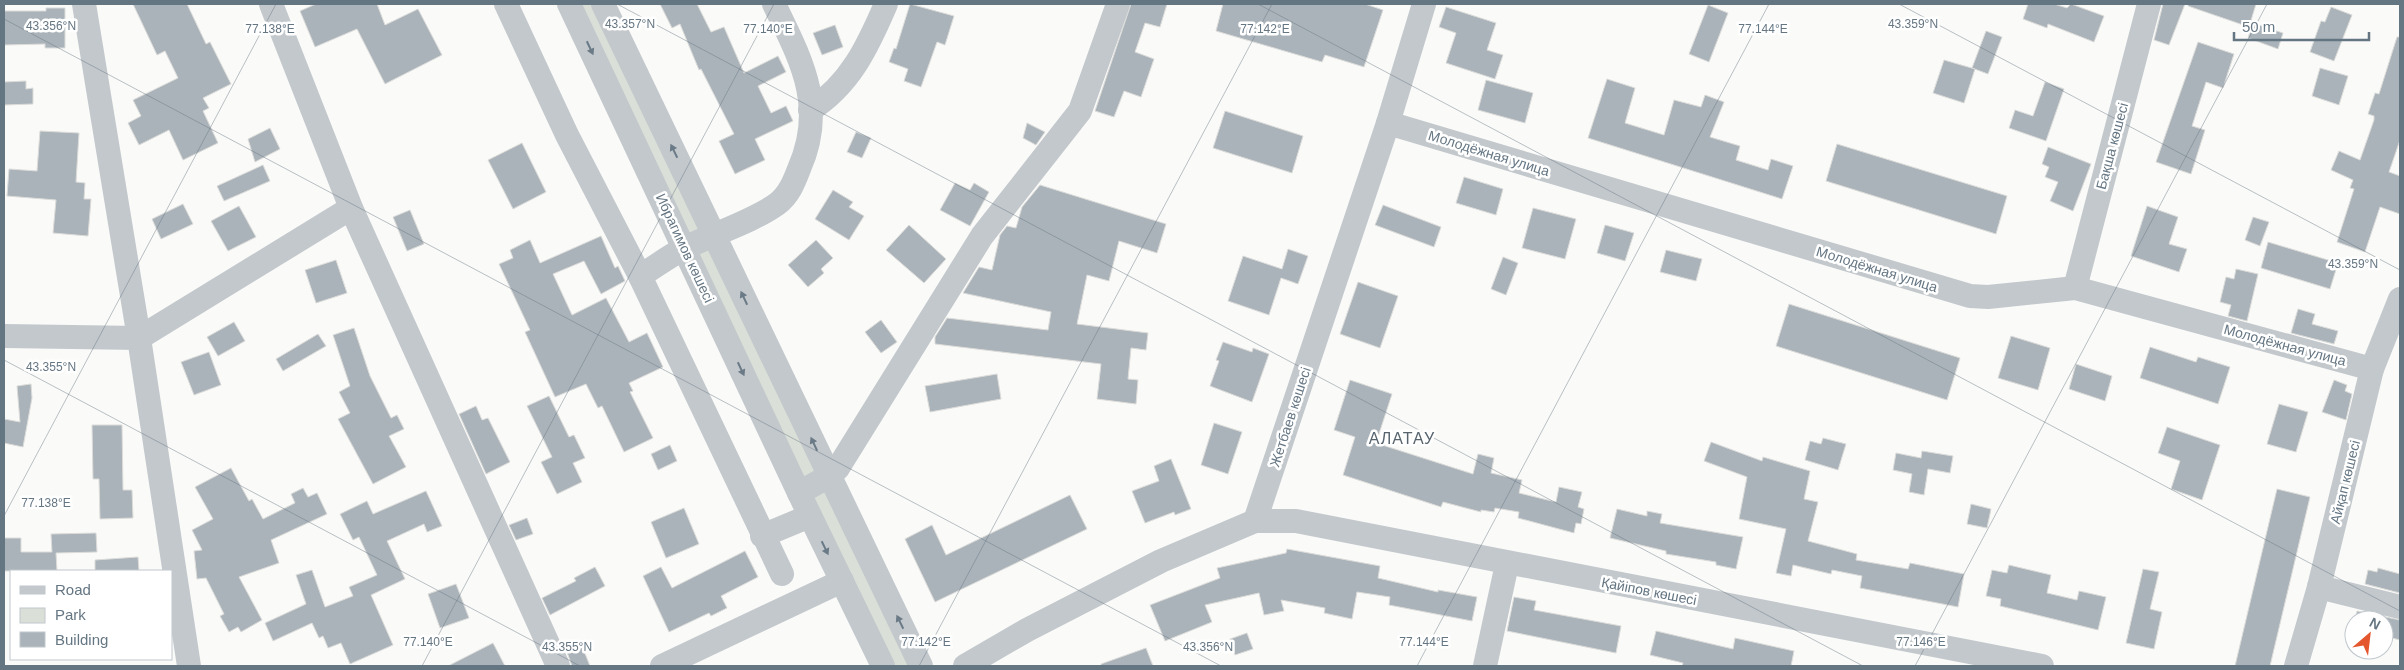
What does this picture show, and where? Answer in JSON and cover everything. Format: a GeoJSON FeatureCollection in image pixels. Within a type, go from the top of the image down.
{"type":"FeatureCollection","features":[{"type":"Feature","properties":{"kind":"street"},"geometry":{"type":"LineString","coordinates":[[84,4],[139,338],[189,666]]}},
{"type":"Feature","properties":{"kind":"street"},"geometry":{"type":"LineString","coordinates":[[271,4],[351,208],[558,666]]}},
{"type":"Feature","properties":{"kind":"street"},"geometry":{"type":"LineString","coordinates":[[506,4],[567,135],[640,276],[762,536],[782,574]]}},
{"type":"Feature","properties":{"kind":"street","name":"Ибрагимов көшесі"},"geometry":{"type":"LineString","coordinates":[[569,4],[799,493],[883,666]]}},
{"type":"Feature","properties":{"kind":"street"},"geometry":{"type":"LineString","coordinates":[[603,4],[921,666]]}},
{"type":"Feature","properties":{"kind":"street"},"geometry":{"type":"LineString","coordinates":[[640,276],[685,248],[715,236],[777,204],[790,191],[803,161],[810,128],[810,92],[803,64],[774,4]]}},
{"type":"Feature","properties":{"kind":"street"},"geometry":{"type":"LineString","coordinates":[[810,110],[829,98],[858,63],[886,4]]}},
{"type":"Feature","properties":{"kind":"street"},"geometry":{"type":"LineString","coordinates":[[799,493],[829,476],[838,468],[982,236],[1080,111],[1118,4]]}},
{"type":"Feature","properties":{"kind":"street","name":"Жетбаев көшесі"},"geometry":{"type":"LineString","coordinates":[[1255,521],[1388,123],[1424,4]]}},
{"type":"Feature","properties":{"kind":"street","name":"Бақша көшесі"},"geometry":{"type":"LineString","coordinates":[[2075,288],[2149,4]]}},
{"type":"Feature","properties":{"kind":"street","name":"Молодёжная улица"},"geometry":{"type":"LineString","coordinates":[[1388,123],[1970,296],[1988,297],[2075,288],[2372,369]]}},
{"type":"Feature","properties":{"kind":"street"},"geometry":{"type":"LineString","coordinates":[[4,336],[139,338],[351,208]]}},
{"type":"Feature","properties":{"kind":"street","name":"Айқап көшесі"},"geometry":{"type":"LineString","coordinates":[[2296,666],[2319,587],[2372,369],[2394,339],[2400,299]]}},
{"type":"Feature","properties":{"kind":"street"},"geometry":{"type":"LineString","coordinates":[[762,536],[810,516]]}},
{"type":"Feature","properties":{"kind":"street"},"geometry":{"type":"LineString","coordinates":[[965,666],[1027,630],[1161,560],[1255,521]]}},
{"type":"Feature","properties":{"kind":"street","name":"Қайіпов көшесі"},"geometry":{"type":"LineString","coordinates":[[1255,521],[1296,521],[1507,564],[2042,666]]}},
{"type":"Feature","properties":{"kind":"street"},"geometry":{"type":"LineString","coordinates":[[1485,666],[1507,564]]}},
{"type":"Feature","properties":{"kind":"street"},"geometry":{"type":"LineString","coordinates":[[662,666],[842,581]]}},
{"type":"Feature","properties":{"kind":"street"},"geometry":{"type":"LineString","coordinates":[[2319,587],[2400,607]]}},
{"type":"Feature","properties":{"kind":"green space"},"geometry":{"type":"Polygon","coordinates":[[[571,4],[598,4],[823,477],[800,489],[571,4]]]}},
{"type":"Feature","properties":{"kind":"green space"},"geometry":{"type":"Polygon","coordinates":[[[826,483],[915,666],[886,666],[804,495],[826,483]]]}},
{"type":"Feature","properties":{"kind":"building"},"geometry":{"type":"Polygon","coordinates":[[[133,4],[187,4],[206,44],[210,42],[231,84],[203,98],[209,108],[203,111],[218,143],[183,160],[169,130],[139,145],[128,123],[141,116],[133,100],[178,78],[165,51],[157,55],[133,4]]]}},
{"type":"Feature","properties":{"kind":"building"},"geometry":{"type":"Polygon","coordinates":[[[316,4],[377,4],[385,25],[418,9],[442,55],[385,84],[357,29],[315,47],[300,11],[316,4]]]}},
{"type":"Feature","properties":{"kind":"building"},"geometry":{"type":"Polygon","coordinates":[[[660,4],[697,4],[711,32],[724,27],[744,73],[778,56],[786,72],[758,86],[771,113],[786,106],[793,121],[755,139],[765,160],[735,174],[719,141],[734,134],[701,69],[699,70],[680,24],[672,28],[660,4]]]}},
{"type":"Feature","properties":{"kind":"building"},"geometry":{"type":"Polygon","coordinates":[[[910,4],[954,16],[945,45],[937,42],[921,87],[904,81],[908,69],[889,62],[894,48],[896,49],[910,4]]]}},
{"type":"Feature","properties":{"kind":"building"},"geometry":{"type":"Polygon","coordinates":[[[1131,4],[1167,4],[1160,27],[1145,23],[1135,52],[1154,59],[1141,97],[1124,91],[1114,117],[1095,111],[1131,4]]]}},
{"type":"Feature","properties":{"kind":"building"},"geometry":{"type":"Polygon","coordinates":[[[1223,4],[1365,4],[1383,10],[1364,67],[1325,55],[1322,62],[1216,31],[1223,4]]]}},
{"type":"Feature","properties":{"kind":"building"},"geometry":{"type":"Polygon","coordinates":[[[2028,4],[2054,4],[2067,8],[2071,4],[2104,16],[2094,42],[2048,24],[2047,28],[2023,19],[2028,4]]]}},
{"type":"Feature","properties":{"kind":"building"},"geometry":{"type":"Polygon","coordinates":[[[2163,4],[2185,4],[2169,45],[2154,40],[2163,4]]]}},
{"type":"Feature","properties":{"kind":"building"},"geometry":{"type":"Polygon","coordinates":[[[2188,4],[2256,4],[2249,27],[2188,6],[2188,4]]]}},
{"type":"Feature","properties":{"kind":"building"},"geometry":{"type":"Polygon","coordinates":[[[1708,5],[1728,13],[1709,62],[1689,54],[1708,5]]]}},
{"type":"Feature","properties":{"kind":"building"},"geometry":{"type":"Polygon","coordinates":[[[1446,7],[1496,23],[1487,50],[1503,55],[1495,79],[1446,63],[1456,33],[1439,27],[1446,7]]]}},
{"type":"Feature","properties":{"kind":"building"},"geometry":{"type":"Polygon","coordinates":[[[2331,7],[2352,15],[2334,61],[2310,52],[2321,21],[2325,22],[2331,7]]]}},
{"type":"Feature","properties":{"kind":"building"},"geometry":{"type":"Polygon","coordinates":[[[46,8],[65,8],[65,48],[45,48],[45,44],[4,45],[4,11],[46,11],[46,8]]]}},
{"type":"Feature","properties":{"kind":"building"},"geometry":{"type":"Polygon","coordinates":[[[2253,23],[2283,33],[2278,49],[2248,38],[2253,23]]]}},
{"type":"Feature","properties":{"kind":"building"},"geometry":{"type":"Polygon","coordinates":[[[835,25],[843,47],[822,55],[813,33],[835,25]]]}},
{"type":"Feature","properties":{"kind":"building"},"geometry":{"type":"Polygon","coordinates":[[[1986,31],[2002,37],[1988,74],[1972,68],[1986,31]]]}},
{"type":"Feature","properties":{"kind":"building"},"geometry":{"type":"Polygon","coordinates":[[[2397,37],[2400,37],[2400,140],[2389,172],[2400,176],[2400,214],[2380,207],[2365,252],[2337,242],[2354,189],[2350,188],[2353,180],[2331,170],[2339,151],[2360,160],[2374,120],[2374,116],[2368,114],[2375,93],[2379,94],[2397,37]]]}},
{"type":"Feature","properties":{"kind":"building"},"geometry":{"type":"Polygon","coordinates":[[[2198,42],[2234,54],[2223,88],[2206,82],[2192,126],[2205,130],[2191,174],[2156,162],[2198,42]]]}},
{"type":"Feature","properties":{"kind":"building"},"geometry":{"type":"Polygon","coordinates":[[[1944,60],[1975,69],[1964,103],[1933,93],[1944,60]]]}},
{"type":"Feature","properties":{"kind":"building"},"geometry":{"type":"Polygon","coordinates":[[[2320,68],[2348,76],[2339,105],[2312,96],[2320,68]]]}},
{"type":"Feature","properties":{"kind":"building"},"geometry":{"type":"Polygon","coordinates":[[[1607,79],[1635,88],[1625,123],[1664,135],[1674,100],[1701,107],[1705,95],[1724,102],[1710,137],[1740,146],[1736,160],[1768,170],[1771,159],[1793,166],[1782,199],[1588,138],[1607,79]]]}},
{"type":"Feature","properties":{"kind":"building"},"geometry":{"type":"Polygon","coordinates":[[[1486,80],[1533,93],[1525,123],[1478,110],[1486,80]]]}},
{"type":"Feature","properties":{"kind":"building"},"geometry":{"type":"Polygon","coordinates":[[[26,81],[26,89],[33,88],[33,104],[4,105],[4,82],[26,81]]]}},
{"type":"Feature","properties":{"kind":"building"},"geometry":{"type":"Polygon","coordinates":[[[2045,82],[2064,89],[2046,141],[2009,128],[2015,110],[2033,116],[2045,82]]]}},
{"type":"Feature","properties":{"kind":"building"},"geometry":{"type":"Polygon","coordinates":[[[1225,111],[1303,136],[1292,173],[1213,148],[1225,111]]]}},
{"type":"Feature","properties":{"kind":"building"},"geometry":{"type":"Polygon","coordinates":[[[1027,123],[1045,132],[1036,145],[1023,138],[1027,123]]]}},
{"type":"Feature","properties":{"kind":"building"},"geometry":{"type":"Polygon","coordinates":[[[270,128],[280,149],[255,162],[248,139],[270,128]]]}},
{"type":"Feature","properties":{"kind":"building"},"geometry":{"type":"Polygon","coordinates":[[[40,131],[79,133],[76,182],[85,183],[84,199],[91,199],[88,236],[53,233],[56,200],[7,196],[9,169],[37,171],[40,131]]]}},
{"type":"Feature","properties":{"kind":"building"},"geometry":{"type":"Polygon","coordinates":[[[856,132],[871,138],[862,158],[847,152],[856,132]]]}},
{"type":"Feature","properties":{"kind":"building"},"geometry":{"type":"Polygon","coordinates":[[[522,143],[546,192],[513,209],[488,160],[522,143]]]}},
{"type":"Feature","properties":{"kind":"building"},"geometry":{"type":"Polygon","coordinates":[[[1837,144],[2007,196],[1996,234],[1826,181],[1837,144]]]}},
{"type":"Feature","properties":{"kind":"building"},"geometry":{"type":"Polygon","coordinates":[[[2048,147],[2091,164],[2073,211],[2050,201],[2058,182],[2045,177],[2049,167],[2042,164],[2048,147]]]}},
{"type":"Feature","properties":{"kind":"building"},"geometry":{"type":"Polygon","coordinates":[[[263,165],[270,181],[224,201],[217,186],[263,165]]]}},
{"type":"Feature","properties":{"kind":"building"},"geometry":{"type":"Polygon","coordinates":[[[1464,177],[1503,189],[1496,215],[1456,203],[1464,177]]]}},
{"type":"Feature","properties":{"kind":"building"},"geometry":{"type":"Polygon","coordinates":[[[955,183],[970,190],[974,183],[989,192],[970,226],[940,210],[955,183]]]}},
{"type":"Feature","properties":{"kind":"building"},"geometry":{"type":"Polygon","coordinates":[[[1040,185],[1166,224],[1157,253],[1119,241],[1109,281],[1087,275],[1077,324],[1148,333],[1146,350],[1131,348],[1128,379],[1138,380],[1136,404],[1097,399],[1101,364],[935,344],[935,337],[947,318],[1048,330],[1051,312],[963,293],[979,267],[992,270],[1000,235],[1007,226],[1016,228],[1022,207],[1040,185]]]}},
{"type":"Feature","properties":{"kind":"building"},"geometry":{"type":"Polygon","coordinates":[[[833,190],[853,202],[849,207],[864,216],[849,240],[815,219],[833,190]]]}},
{"type":"Feature","properties":{"kind":"building"},"geometry":{"type":"Polygon","coordinates":[[[183,204],[193,224],[161,239],[152,219],[183,204]]]}},
{"type":"Feature","properties":{"kind":"building"},"geometry":{"type":"Polygon","coordinates":[[[1383,205],[1441,227],[1434,247],[1375,225],[1383,205]]]}},
{"type":"Feature","properties":{"kind":"building"},"geometry":{"type":"Polygon","coordinates":[[[239,206],[256,237],[228,251],[211,221],[239,206]]]}},
{"type":"Feature","properties":{"kind":"building"},"geometry":{"type":"Polygon","coordinates":[[[2147,206],[2178,217],[2169,244],[2187,249],[2179,272],[2131,256],[2147,206]]]}},
{"type":"Feature","properties":{"kind":"building"},"geometry":{"type":"Polygon","coordinates":[[[1533,208],[1576,219],[1565,259],[1522,248],[1533,208]]]}},
{"type":"Feature","properties":{"kind":"building"},"geometry":{"type":"Polygon","coordinates":[[[410,210],[424,244],[407,251],[393,217],[410,210]]]}},
{"type":"Feature","properties":{"kind":"building"},"geometry":{"type":"Polygon","coordinates":[[[2253,217],[2269,222],[2260,246],[2245,240],[2253,217]]]}},
{"type":"Feature","properties":{"kind":"building"},"geometry":{"type":"Polygon","coordinates":[[[909,225],[946,259],[924,283],[886,250],[909,225]]]}},
{"type":"Feature","properties":{"kind":"building"},"geometry":{"type":"Polygon","coordinates":[[[1605,225],[1634,233],[1625,261],[1597,253],[1605,225]]]}},
{"type":"Feature","properties":{"kind":"building"},"geometry":{"type":"Polygon","coordinates":[[[601,236],[615,268],[618,266],[625,281],[601,294],[584,261],[553,274],[572,315],[606,298],[629,342],[647,333],[663,367],[629,383],[633,391],[630,392],[653,438],[624,452],[602,406],[598,408],[586,384],[555,397],[525,332],[530,330],[499,264],[513,258],[510,250],[530,240],[540,263],[601,236]]]}},
{"type":"Feature","properties":{"kind":"building"},"geometry":{"type":"Polygon","coordinates":[[[816,240],[833,258],[821,269],[824,273],[808,287],[788,265],[816,240]]]}},
{"type":"Feature","properties":{"kind":"building"},"geometry":{"type":"Polygon","coordinates":[[[2268,242],[2338,263],[2330,289],[2261,268],[2268,242]]]}},
{"type":"Feature","properties":{"kind":"building"},"geometry":{"type":"Polygon","coordinates":[[[1288,249],[1308,256],[1298,284],[1281,278],[1269,315],[1228,301],[1243,256],[1282,269],[1288,249]]]}},
{"type":"Feature","properties":{"kind":"building"},"geometry":{"type":"Polygon","coordinates":[[[1666,250],[1702,259],[1696,281],[1660,272],[1666,250]]]}},
{"type":"Feature","properties":{"kind":"building"},"geometry":{"type":"Polygon","coordinates":[[[1503,257],[1518,263],[1506,295],[1491,289],[1503,257]]]}},
{"type":"Feature","properties":{"kind":"building"},"geometry":{"type":"Polygon","coordinates":[[[336,260],[347,293],[316,303],[305,270],[336,260]]]}},
{"type":"Feature","properties":{"kind":"building"},"geometry":{"type":"Polygon","coordinates":[[[2236,269],[2258,274],[2247,321],[2228,316],[2231,305],[2220,302],[2226,277],[2234,279],[2236,269]]]}},
{"type":"Feature","properties":{"kind":"building"},"geometry":{"type":"Polygon","coordinates":[[[1358,282],[1398,296],[1380,348],[1340,334],[1358,282]]]}},
{"type":"Feature","properties":{"kind":"building"},"geometry":{"type":"Polygon","coordinates":[[[1789,304],[1960,358],[1947,400],[1776,346],[1789,304]]]}},
{"type":"Feature","properties":{"kind":"building"},"geometry":{"type":"Polygon","coordinates":[[[2298,309],[2315,314],[2312,324],[2338,331],[2334,344],[2291,333],[2298,309]]]}},
{"type":"Feature","properties":{"kind":"building"},"geometry":{"type":"Polygon","coordinates":[[[881,320],[897,342],[881,353],[865,332],[881,320]]]}},
{"type":"Feature","properties":{"kind":"building"},"geometry":{"type":"Polygon","coordinates":[[[234,322],[245,341],[218,356],[207,337],[234,322]]]}},
{"type":"Feature","properties":{"kind":"building"},"geometry":{"type":"Polygon","coordinates":[[[354,328],[370,376],[391,418],[397,415],[404,429],[389,436],[406,467],[373,484],[338,419],[350,413],[339,392],[350,386],[333,335],[354,328]]]}},
{"type":"Feature","properties":{"kind":"building"},"geometry":{"type":"Polygon","coordinates":[[[318,334],[326,346],[283,371],[276,359],[318,334]]]}},
{"type":"Feature","properties":{"kind":"building"},"geometry":{"type":"Polygon","coordinates":[[[2011,336],[2050,348],[2038,390],[1998,378],[2011,336]]]}},
{"type":"Feature","properties":{"kind":"building"},"geometry":{"type":"Polygon","coordinates":[[[1223,342],[1252,352],[1253,348],[1269,354],[1252,402],[1210,386],[1219,361],[1216,360],[1223,342]]]}},
{"type":"Feature","properties":{"kind":"building"},"geometry":{"type":"Polygon","coordinates":[[[2150,347],[2196,362],[2198,357],[2230,367],[2218,404],[2140,378],[2150,347]]]}},
{"type":"Feature","properties":{"kind":"building"},"geometry":{"type":"Polygon","coordinates":[[[209,352],[221,385],[194,395],[181,362],[209,352]]]}},
{"type":"Feature","properties":{"kind":"building"},"geometry":{"type":"Polygon","coordinates":[[[2076,364],[2112,376],[2105,401],[2069,389],[2076,364]]]}},
{"type":"Feature","properties":{"kind":"building"},"geometry":{"type":"Polygon","coordinates":[[[997,374],[1001,399],[930,412],[925,386],[997,374]]]}},
{"type":"Feature","properties":{"kind":"building"},"geometry":{"type":"Polygon","coordinates":[[[1350,380],[1392,394],[1376,443],[1473,474],[1478,454],[1494,458],[1491,473],[1522,480],[1519,493],[1556,502],[1559,487],[1582,492],[1578,507],[1584,509],[1581,524],[1576,523],[1574,533],[1518,518],[1519,512],[1495,508],[1494,512],[1481,510],[1481,512],[1443,502],[1441,507],[1343,475],[1355,437],[1334,430],[1350,380]]]}},
{"type":"Feature","properties":{"kind":"building"},"geometry":{"type":"Polygon","coordinates":[[[2334,380],[2347,385],[2345,391],[2352,394],[2346,420],[2322,412],[2334,380]]]}},
{"type":"Feature","properties":{"kind":"building"},"geometry":{"type":"Polygon","coordinates":[[[31,384],[32,398],[23,447],[4,443],[4,419],[20,422],[17,386],[31,384]]]}},
{"type":"Feature","properties":{"kind":"building"},"geometry":{"type":"Polygon","coordinates":[[[549,396],[569,437],[574,435],[585,458],[573,463],[582,482],[557,494],[541,462],[552,457],[527,406],[549,396]]]}},
{"type":"Feature","properties":{"kind":"building"},"geometry":{"type":"Polygon","coordinates":[[[2279,404],[2308,412],[2296,452],[2267,444],[2279,404]]]}},
{"type":"Feature","properties":{"kind":"building"},"geometry":{"type":"Polygon","coordinates":[[[476,406],[482,420],[488,418],[510,462],[486,474],[459,414],[476,406]]]}},
{"type":"Feature","properties":{"kind":"building"},"geometry":{"type":"Polygon","coordinates":[[[1214,423],[1242,432],[1228,474],[1201,465],[1214,423]]]}},
{"type":"Feature","properties":{"kind":"building"},"geometry":{"type":"Polygon","coordinates":[[[92,425],[122,425],[123,490],[132,490],[133,518],[100,519],[99,479],[93,479],[92,425]]]}},
{"type":"Feature","properties":{"kind":"building"},"geometry":{"type":"Polygon","coordinates":[[[2167,427],[2220,445],[2202,500],[2171,489],[2180,461],[2158,453],[2167,427]]]}},
{"type":"Feature","properties":{"kind":"building"},"geometry":{"type":"Polygon","coordinates":[[[1823,438],[1846,444],[1838,470],[1805,460],[1810,441],[1821,444],[1823,438]]]}},
{"type":"Feature","properties":{"kind":"building"},"geometry":{"type":"Polygon","coordinates":[[[1711,442],[1762,461],[1763,457],[1810,471],[1804,499],[1818,502],[1808,541],[1857,554],[1856,560],[1908,569],[1910,563],[1964,574],[1958,607],[1860,588],[1862,576],[1832,570],[1831,574],[1793,565],[1791,576],[1776,573],[1786,529],[1739,519],[1747,477],[1704,461],[1711,442]]]}},
{"type":"Feature","properties":{"kind":"building"},"geometry":{"type":"Polygon","coordinates":[[[670,445],[677,461],[658,470],[651,454],[670,445]]]}},
{"type":"Feature","properties":{"kind":"building"},"geometry":{"type":"Polygon","coordinates":[[[1922,451],[1953,456],[1950,473],[1928,469],[1924,495],[1909,492],[1912,474],[1893,470],[1896,453],[1921,458],[1922,451]]]}},
{"type":"Feature","properties":{"kind":"building"},"geometry":{"type":"Polygon","coordinates":[[[1171,459],[1191,509],[1175,515],[1174,512],[1145,523],[1132,491],[1159,481],[1154,466],[1171,459]]]}},
{"type":"Feature","properties":{"kind":"building"},"geometry":{"type":"Polygon","coordinates":[[[231,468],[249,501],[252,499],[263,519],[295,503],[291,494],[303,488],[308,497],[317,493],[327,514],[271,540],[279,563],[239,577],[262,620],[241,632],[238,627],[229,632],[220,616],[224,614],[206,578],[197,579],[194,551],[202,550],[192,530],[213,519],[195,487],[231,468]]]}},
{"type":"Feature","properties":{"kind":"building"},"geometry":{"type":"Polygon","coordinates":[[[2277,489],[2310,497],[2270,666],[2235,666],[2277,489]]]}},
{"type":"Feature","properties":{"kind":"building"},"geometry":{"type":"Polygon","coordinates":[[[426,491],[442,526],[427,532],[424,524],[387,541],[405,579],[371,595],[393,645],[350,664],[341,643],[328,648],[323,636],[319,638],[312,623],[273,641],[265,623],[306,604],[296,575],[312,570],[325,607],[353,596],[349,587],[377,575],[359,537],[353,540],[340,514],[367,501],[373,514],[426,491]]]}},
{"type":"Feature","properties":{"kind":"building"},"geometry":{"type":"Polygon","coordinates":[[[1070,495],[1087,529],[935,602],[905,539],[932,525],[946,555],[1070,495]]]}},
{"type":"Feature","properties":{"kind":"building"},"geometry":{"type":"Polygon","coordinates":[[[1971,504],[1991,509],[1987,528],[1967,524],[1971,504]]]}},
{"type":"Feature","properties":{"kind":"building"},"geometry":{"type":"Polygon","coordinates":[[[684,508],[699,544],[666,558],[651,522],[684,508]]]}},
{"type":"Feature","properties":{"kind":"building"},"geometry":{"type":"Polygon","coordinates":[[[1617,509],[1647,516],[1647,511],[1662,514],[1660,523],[1743,537],[1736,569],[1716,565],[1716,562],[1666,554],[1666,551],[1610,538],[1617,509]]]}},
{"type":"Feature","properties":{"kind":"building"},"geometry":{"type":"Polygon","coordinates":[[[527,518],[533,534],[516,540],[509,525],[527,518]]]}},
{"type":"Feature","properties":{"kind":"building"},"geometry":{"type":"Polygon","coordinates":[[[96,533],[97,552],[56,553],[57,570],[4,571],[4,538],[21,538],[21,552],[52,552],[51,534],[96,533]]]}},
{"type":"Feature","properties":{"kind":"building"},"geometry":{"type":"Polygon","coordinates":[[[1287,549],[1380,566],[1378,578],[1438,592],[1438,590],[1477,597],[1472,621],[1389,605],[1390,597],[1357,592],[1352,619],[1324,613],[1325,608],[1281,600],[1284,611],[1264,615],[1259,593],[1205,605],[1212,622],[1165,641],[1150,605],[1220,578],[1217,568],[1286,553],[1287,549]]]}},
{"type":"Feature","properties":{"kind":"building"},"geometry":{"type":"Polygon","coordinates":[[[745,551],[758,577],[721,596],[727,608],[711,616],[709,613],[669,632],[643,576],[661,567],[672,588],[745,551]]]}},
{"type":"Feature","properties":{"kind":"building"},"geometry":{"type":"Polygon","coordinates":[[[138,557],[139,570],[95,570],[95,560],[138,557]]]}},
{"type":"Feature","properties":{"kind":"building"},"geometry":{"type":"Polygon","coordinates":[[[2009,565],[2051,575],[2047,593],[2077,600],[2079,591],[2106,597],[2098,630],[2000,606],[2001,599],[1986,596],[1992,570],[2007,573],[2009,565]]]}},
{"type":"Feature","properties":{"kind":"building"},"geometry":{"type":"Polygon","coordinates":[[[595,567],[605,586],[550,615],[542,598],[576,581],[574,578],[595,567]]]}},
{"type":"Feature","properties":{"kind":"building"},"geometry":{"type":"Polygon","coordinates":[[[2378,568],[2400,574],[2400,593],[2365,584],[2368,570],[2377,572],[2378,568]]]}},
{"type":"Feature","properties":{"kind":"building"},"geometry":{"type":"Polygon","coordinates":[[[2143,569],[2159,572],[2150,609],[2162,612],[2154,649],[2126,643],[2143,569]]]}},
{"type":"Feature","properties":{"kind":"building"},"geometry":{"type":"Polygon","coordinates":[[[456,584],[469,618],[440,628],[428,594],[456,584]]]}},
{"type":"Feature","properties":{"kind":"building"},"geometry":{"type":"Polygon","coordinates":[[[1514,597],[1536,601],[1534,610],[1621,626],[1616,653],[1507,631],[1514,597]]]}},
{"type":"Feature","properties":{"kind":"building"},"geometry":{"type":"Polygon","coordinates":[[[2394,619],[2400,620],[2400,640],[2394,638],[2394,619]]]}},
{"type":"Feature","properties":{"kind":"building"},"geometry":{"type":"Polygon","coordinates":[[[1656,631],[1733,649],[1735,638],[1794,651],[1791,666],[1682,666],[1683,663],[1650,655],[1656,631]]]}},
{"type":"Feature","properties":{"kind":"building"},"geometry":{"type":"Polygon","coordinates":[[[1247,633],[1253,649],[1235,655],[1230,639],[1247,633]]]}},
{"type":"Feature","properties":{"kind":"building"},"geometry":{"type":"Polygon","coordinates":[[[493,643],[505,666],[448,666],[493,643]]]}},
{"type":"Feature","properties":{"kind":"building"},"geometry":{"type":"Polygon","coordinates":[[[582,646],[590,666],[572,666],[567,652],[582,646]]]}},
{"type":"Feature","properties":{"kind":"building"},"geometry":{"type":"Polygon","coordinates":[[[1146,648],[1153,666],[1101,666],[1101,664],[1146,648]]]}},
{"type":"Feature","properties":{"kind":"district","name":"АЛАТАУ"},"geometry":{"type":"Point","coordinates":[1402,438]}}]}
